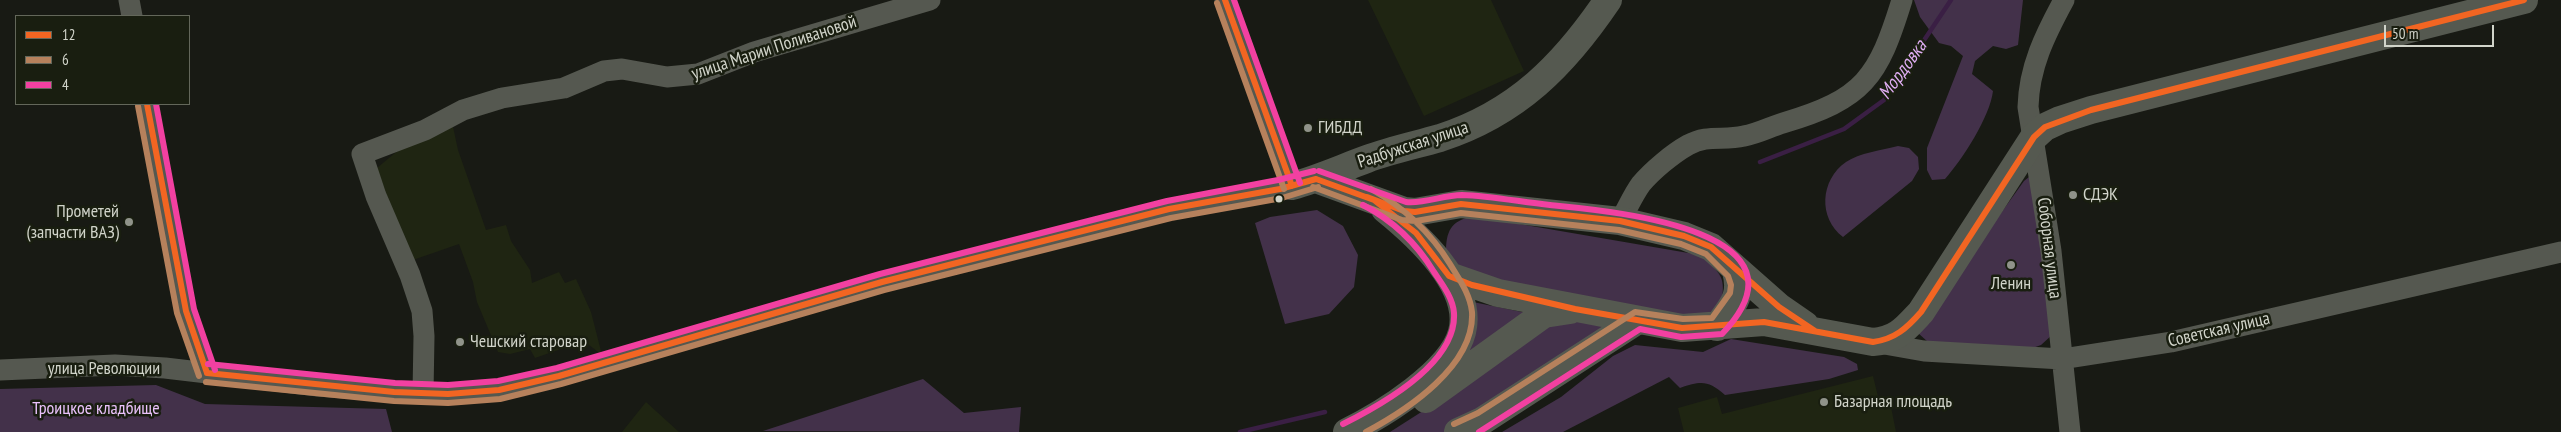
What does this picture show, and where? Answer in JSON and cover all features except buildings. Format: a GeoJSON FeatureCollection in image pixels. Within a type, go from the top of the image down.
{"type":"FeatureCollection","features":[{"type":"Feature","properties":{"kind":"main road","name":"Радбужская улица"},"geometry":{"type":"LineString","coordinates":[[1304,183],[1368,158],[1442,137],[1475,124],[1502,110],[1532,89],[1556,68],[1578,44],[1608,0]]}},
{"type":"Feature","properties":{"kind":"main road"},"geometry":{"type":"LineString","coordinates":[[1374,200],[1416,233],[1443,267],[1498,293],[1682,328],[1717,327],[1764,322],[1873,342],[1888,340],[1921,312],[2034,137],[2045,127],[2090,110],[2524,0]]}},
{"type":"Feature","properties":{"kind":"main road"},"geometry":{"type":"LineString","coordinates":[[1304,183],[1374,200],[1404,211],[1414,212],[1461,204],[1620,221],[1693,240],[1711,247],[1779,308],[1812,330]]}},
{"type":"Feature","properties":{"kind":"main road"},"geometry":{"type":"LineString","coordinates":[[1347,432],[1374,419],[1408,394],[1436,370],[1454,351],[1463,331],[1463,313],[1460,299],[1434,245],[1445,214],[1461,204]]}},
{"type":"Feature","properties":{"kind":"main road"},"geometry":{"type":"LineString","coordinates":[[1717,327],[1738,296],[1740,285],[1736,271]]}},
{"type":"Feature","properties":{"kind":"main road"},"geometry":{"type":"LineString","coordinates":[[1372,432],[1387,425],[1431,396],[1544,314],[1575,309]]}},
{"type":"Feature","properties":{"kind":"main road"},"geometry":{"type":"LineString","coordinates":[[1458,432],[1482,420],[1638,320]]}},
{"type":"Feature","properties":{"kind":"street"},"geometry":{"type":"LineString","coordinates":[[129,0],[132,15]]}},
{"type":"Feature","properties":{"kind":"street","name":"улица Марии Поливановой"},"geometry":{"type":"LineString","coordinates":[[423,393],[424,336],[418,296],[376,196],[362,154],[425,130],[463,110],[502,98],[564,88],[604,71],[629,70],[667,77],[698,74],[754,52],[930,0]]}},
{"type":"Feature","properties":{"kind":"street"},"geometry":{"type":"LineString","coordinates":[[1225,0],[1304,183]]}},
{"type":"Feature","properties":{"kind":"street"},"geometry":{"type":"LineString","coordinates":[[1620,221],[1640,185],[1687,146],[1706,138],[1743,136],[1792,120],[1844,99],[1862,86],[1878,64],[1891,36],[1902,0]]}},
{"type":"Feature","properties":{"kind":"street","name":"Соборная улица"},"geometry":{"type":"LineString","coordinates":[[2064,0],[2038,52],[2028,84],[2028,107],[2051,251],[2070,432]]}},
{"type":"Feature","properties":{"kind":"street"},"geometry":{"type":"LineString","coordinates":[[147,105],[186,311],[207,373]]}},
{"type":"Feature","properties":{"kind":"street","name":"Радбужская улица"},"geometry":{"type":"LineString","coordinates":[[207,373],[318,386],[423,393],[476,393],[523,386],[882,282],[1169,209],[1304,183]]}},
{"type":"Feature","properties":{"kind":"street","name":"Советская улица"},"geometry":{"type":"LineString","coordinates":[[1873,342],[1924,352],[2062,360],[2171,342],[2561,252]]}},
{"type":"Feature","properties":{"kind":"street","name":"улица Революции"},"geometry":{"type":"LineString","coordinates":[[0,370],[115,365],[207,373]]}},
{"type":"Feature","properties":{"kind":"shaded area"},"geometry":{"type":"Polygon","coordinates":[[[1368,0],[1491,0],[1524,71],[1424,116],[1368,0]]]}},
{"type":"Feature","properties":{"kind":"shaded area"},"geometry":{"type":"Polygon","coordinates":[[[452,122],[458,150],[486,230],[506,225],[511,241],[530,270],[532,283],[559,272],[565,283],[576,279],[591,312],[602,355],[584,341],[535,358],[530,349],[510,354],[498,352],[477,302],[473,282],[459,244],[410,261],[377,168],[401,148],[452,122]]]}},
{"type":"Feature","properties":{"kind":"shaded area","name":"Базарная площадь"},"geometry":{"type":"Polygon","coordinates":[[[1873,376],[1881,409],[1891,407],[1896,432],[1684,432],[1678,408],[1717,397],[1722,414],[1873,376]]]}},
{"type":"Feature","properties":{"kind":"shaded area"},"geometry":{"type":"Polygon","coordinates":[[[646,402],[679,432],[622,432],[646,402]]]}},
{"type":"Feature","properties":{"kind":"green space"},"geometry":{"type":"Polygon","coordinates":[[[1914,0],[2023,0],[2018,45],[2006,49],[1993,46],[1975,61],[1972,74],[1993,91],[1991,101],[1974,138],[1945,179],[1932,180],[1927,170],[1927,148],[1963,56],[1951,46],[1939,43],[1920,17],[1914,0]]]}},
{"type":"Feature","properties":{"kind":"green space"},"geometry":{"type":"Polygon","coordinates":[[[1898,146],[1909,148],[1918,157],[1919,169],[1912,181],[1843,237],[1829,220],[1826,210],[1825,199],[1831,179],[1837,170],[1851,159],[1898,146]]]}},
{"type":"Feature","properties":{"kind":"green space"},"geometry":{"type":"Polygon","coordinates":[[[2029,177],[2034,179],[2052,335],[2041,345],[2030,349],[1928,342],[1918,333],[1922,323],[2024,181],[2029,177]]]}},
{"type":"Feature","properties":{"kind":"green space"},"geometry":{"type":"Polygon","coordinates":[[[1317,210],[1343,226],[1358,255],[1354,287],[1329,314],[1285,324],[1255,223],[1270,217],[1317,210]]]}},
{"type":"Feature","properties":{"kind":"green space"},"geometry":{"type":"Polygon","coordinates":[[[1473,216],[1700,255],[1721,277],[1723,288],[1721,306],[1701,320],[1466,277],[1446,253],[1446,246],[1448,233],[1454,224],[1473,216]]]}},
{"type":"Feature","properties":{"kind":"green space"},"geometry":{"type":"Polygon","coordinates":[[[1468,301],[1527,313],[1455,370],[1468,301]]]}},
{"type":"Feature","properties":{"kind":"green space"},"geometry":{"type":"Polygon","coordinates":[[[1564,319],[1608,326],[1445,432],[1390,432],[1426,409],[1534,329],[1564,319]]]}},
{"type":"Feature","properties":{"kind":"green space"},"geometry":{"type":"Polygon","coordinates":[[[1731,339],[1844,357],[1857,364],[1858,370],[1829,379],[1725,395],[1709,384],[1704,383],[1680,388],[1669,377],[1563,432],[1502,432],[1561,397],[1613,356],[1635,345],[1703,352],[1731,339]]]}},
{"type":"Feature","properties":{"kind":"green space"},"geometry":{"type":"Polygon","coordinates":[[[923,379],[964,413],[1021,407],[1019,432],[763,431],[923,379]]]}},
{"type":"Feature","properties":{"kind":"green space","name":"Троицкое кладбище"},"geometry":{"type":"Polygon","coordinates":[[[156,385],[205,404],[386,409],[392,432],[0,432],[0,389],[156,385]]]}},
{"type":"Feature","properties":{"kind":"waterway","name":"Мордовка"},"geometry":{"type":"LineString","coordinates":[[1760,162],[1844,129],[1884,100],[1951,0]]}},
{"type":"Feature","properties":{"kind":"waterway","name":"Мордовка"},"geometry":{"type":"LineString","coordinates":[[1240,432],[1325,412]]}},
{"type":"Feature","properties":{"kind":"transit line","name":"12"},"geometry":{"type":"LineString","coordinates":[[1225,0],[1292,186]]}},
{"type":"Feature","properties":{"kind":"transit line","name":"4"},"geometry":{"type":"LineString","coordinates":[[1234,0],[1300,183]]}},
{"type":"Feature","properties":{"kind":"transit line","name":"12"},"geometry":{"type":"LineString","coordinates":[[1316,179],[1374,200],[1416,233],[1449,276],[1472,285],[1575,309],[1682,328],[1764,322],[1873,342],[1881,341],[1900,332],[1921,312],[2034,137],[2045,127],[2091,110],[2524,0]]}},
{"type":"Feature","properties":{"kind":"transit line","name":"6"},"geometry":{"type":"LineString","coordinates":[[1217,3],[1284,189]]}},
{"type":"Feature","properties":{"kind":"transit line","name":"12"},"geometry":{"type":"LineString","coordinates":[[147,105],[186,311],[207,373]]}},
{"type":"Feature","properties":{"kind":"transit line","name":"4"},"geometry":{"type":"LineString","coordinates":[[156,105],[194,309],[215,370]]}},
{"type":"Feature","properties":{"kind":"transit line","name":"6"},"geometry":{"type":"LineString","coordinates":[[138,106],[177,313],[199,376]]}},
{"type":"Feature","properties":{"kind":"transit line","name":"4"},"geometry":{"type":"LineString","coordinates":[[208,364],[395,383],[448,385],[498,381],[557,368],[880,274],[1167,201],[1278,180],[1314,171]]}},
{"type":"Feature","properties":{"kind":"transit line","name":"4"},"geometry":{"type":"LineString","coordinates":[[1319,171],[1406,202],[1420,202],[1462,195],[1579,208],[1657,221],[1696,232],[1727,249],[1746,270],[1746,299],[1722,334],[1681,337],[1640,329],[1479,432]]}},
{"type":"Feature","properties":{"kind":"transit line","name":"12"},"geometry":{"type":"LineString","coordinates":[[207,373],[394,392],[448,394],[499,390],[559,376],[882,282],[1169,209],[1280,189],[1316,179]]}},
{"type":"Feature","properties":{"kind":"transit line","name":"6"},"geometry":{"type":"LineString","coordinates":[[1313,187],[1402,220],[1416,221],[1461,213],[1619,230],[1681,244],[1706,254],[1728,276],[1731,285],[1730,293],[1712,318],[1683,319],[1635,312],[1478,413],[1454,424]]}},
{"type":"Feature","properties":{"kind":"transit line","name":"6"},"geometry":{"type":"LineString","coordinates":[[206,382],[394,401],[448,403],[500,399],[561,384],[884,290],[1171,218],[1282,198],[1318,187]]}},
{"type":"Feature","properties":{"kind":"transit line","name":"6"},"geometry":{"type":"LineString","coordinates":[[1366,432],[1418,399],[1451,368],[1470,332],[1472,312],[1464,287],[1450,264],[1425,231],[1405,212],[1371,189]]}},
{"type":"Feature","properties":{"kind":"transit line","name":"12"},"geometry":{"type":"LineString","coordinates":[[1367,197],[1404,211],[1415,212],[1461,204],[1620,221],[1684,236],[1711,247],[1779,307],[1815,331]]}},
{"type":"Feature","properties":{"kind":"transit line","name":"4"},"geometry":{"type":"LineString","coordinates":[[1343,424],[1396,394],[1430,365],[1443,349],[1452,331],[1454,313],[1447,291],[1412,242],[1394,225],[1363,205]]}},
{"type":"Feature","properties":{"kind":"place","name":"ГИБДД"},"geometry":{"type":"Point","coordinates":[1308,128]}},
{"type":"Feature","properties":{"kind":"place","name":"СДЭК"},"geometry":{"type":"Point","coordinates":[2073,195]}},
{"type":"Feature","properties":{"kind":"place","name":"Прометей (запчасти ВАЗ)"},"geometry":{"type":"Point","coordinates":[129,222]}},
{"type":"Feature","properties":{"kind":"place","name":"Ленин"},"geometry":{"type":"Point","coordinates":[2011,265]}},
{"type":"Feature","properties":{"kind":"place","name":"Чешский старовар"},"geometry":{"type":"Point","coordinates":[460,342]}},
{"type":"Feature","properties":{"kind":"place","name":"Базарная площадь"},"geometry":{"type":"Point","coordinates":[1824,402]}}]}
